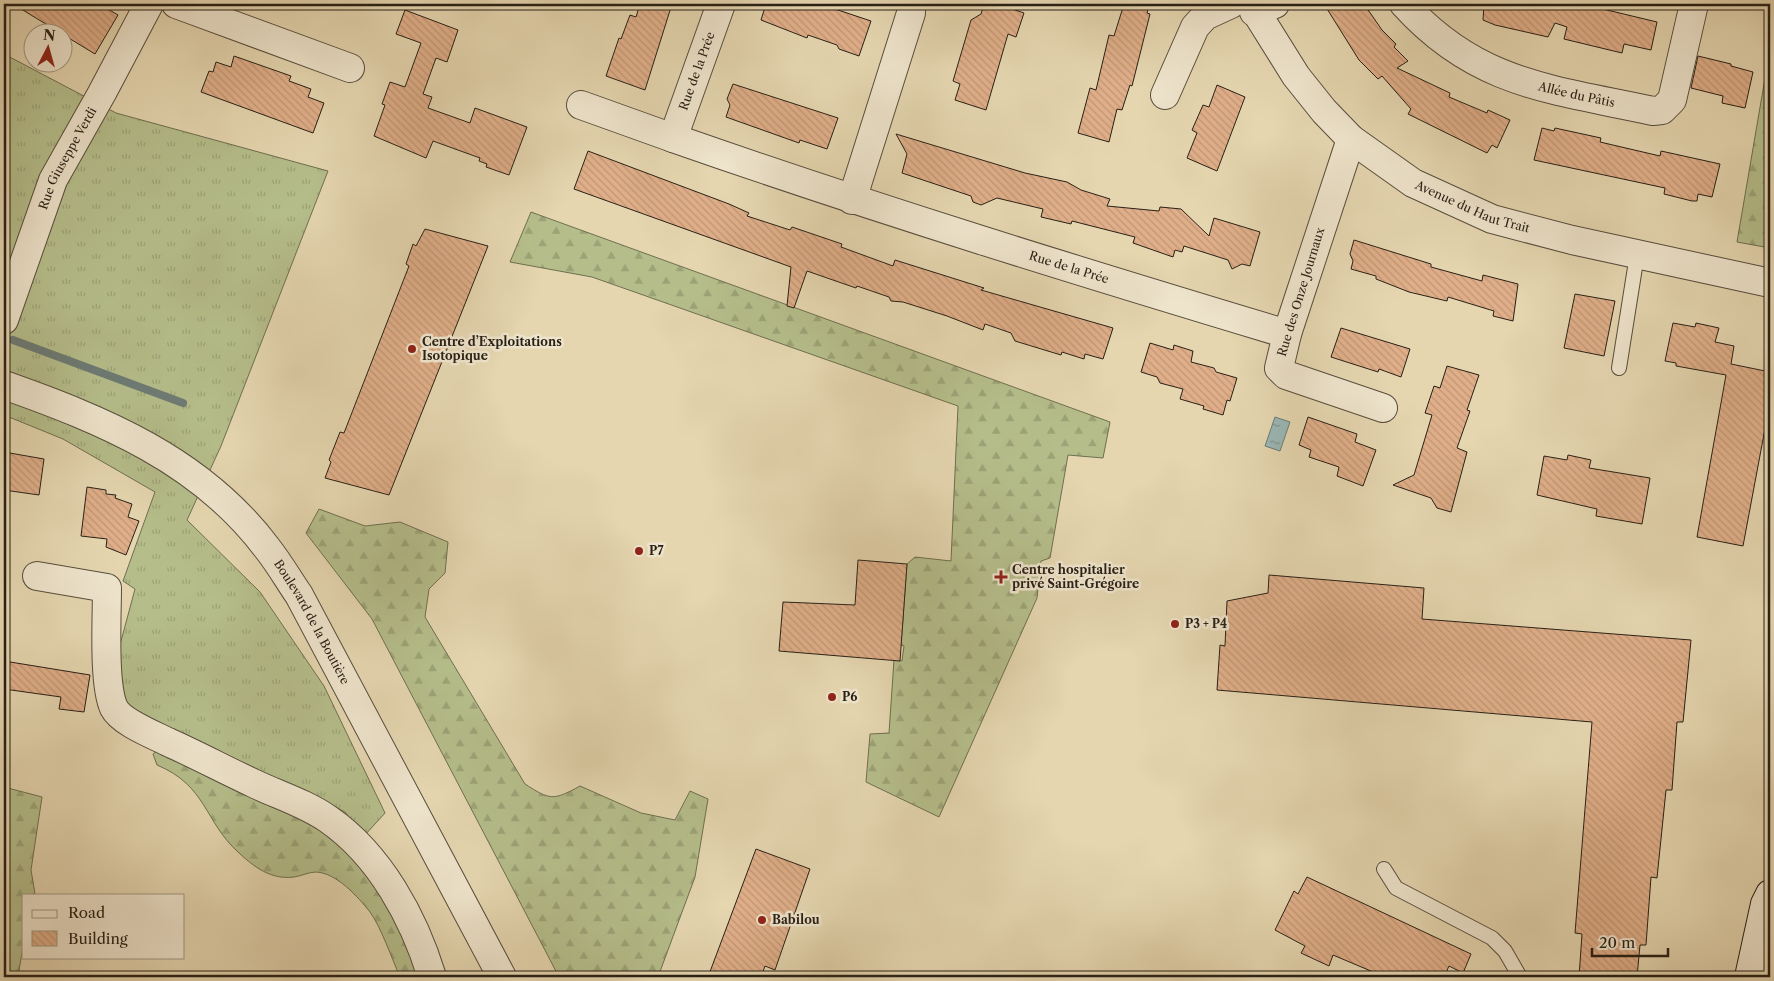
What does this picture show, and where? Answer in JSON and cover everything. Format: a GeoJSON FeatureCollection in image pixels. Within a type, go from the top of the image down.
{"type":"FeatureCollection","features":[{"type":"Feature","properties":{"kind":"street","name":"Rue Giuseppe Verdi"},"geometry":{"type":"LineString","coordinates":[[6,314],[53,180],[149,4]]}},
{"type":"Feature","properties":{"kind":"street"},"geometry":{"type":"LineString","coordinates":[[176,4],[350,68]]}},
{"type":"Feature","properties":{"kind":"street","name":"Rue de la Prée"},"geometry":{"type":"LineString","coordinates":[[673,138],[721,4]]}},
{"type":"Feature","properties":{"kind":"street"},"geometry":{"type":"LineString","coordinates":[[852,200],[910,13],[911,4]]}},
{"type":"Feature","properties":{"kind":"street","name":"Allée du Pâtis"},"geometry":{"type":"LineString","coordinates":[[1404,4],[1440,40],[1463,56],[1510,78],[1653,111],[1662,110],[1672,100],[1694,4]]}},
{"type":"Feature","properties":{"kind":"street"},"geometry":{"type":"LineString","coordinates":[[1165,95],[1195,27],[1205,16],[1252,6]]}},
{"type":"Feature","properties":{"kind":"street","name":"Avenue du Haut Trait"},"geometry":{"type":"LineString","coordinates":[[1252,6],[1296,76],[1351,139],[1413,183],[1492,220],[1549,235],[1770,284]]}},
{"type":"Feature","properties":{"kind":"street","name":"Rue de la Prée"},"geometry":{"type":"LineString","coordinates":[[581,105],[852,200],[1287,334]]}},
{"type":"Feature","properties":{"kind":"street","name":"Rue des Onze Journaux"},"geometry":{"type":"LineString","coordinates":[[1351,139],[1279,363],[1282,372],[1383,408]]}},
{"type":"Feature","properties":{"kind":"street","name":"Boulevard de la Boutière"},"geometry":{"type":"LineString","coordinates":[[4,385],[120,430],[169,458],[220,497],[267,547],[299,595],[502,977]]}},
{"type":"Feature","properties":{"kind":"street"},"geometry":{"type":"LineString","coordinates":[[37,576],[107,588],[108,673],[110,696],[115,710],[145,730],[301,804],[345,831],[360,846],[397,897],[414,927],[432,977]]}},
{"type":"Feature","properties":{"kind":"street"},"geometry":{"type":"LineString","coordinates":[[1750,977],[1765,904],[1770,894]]}},
{"type":"Feature","properties":{"kind":"lane"},"geometry":{"type":"LineString","coordinates":[[1619,368],[1637,255]]}},
{"type":"Feature","properties":{"kind":"lane"},"geometry":{"type":"LineString","coordinates":[[1384,869],[1396,888],[1492,938],[1505,951],[1520,977]]}},
{"type":"Feature","properties":{"kind":"green space"},"geometry":{"type":"Polygon","coordinates":[[[1770,49],[1770,248],[1737,242],[1770,49]]]}},
{"type":"Feature","properties":{"kind":"green space"},"geometry":{"type":"Polygon","coordinates":[[[4,54],[22,63],[22,72],[38,72],[116,113],[328,171],[221,446],[187,520],[260,592],[324,686],[385,813],[364,836],[291,807],[131,710],[119,692],[117,656],[135,589],[123,581],[155,492],[63,439],[4,415],[4,54]]]}},
{"type":"Feature","properties":{"kind":"green space"},"geometry":{"type":"Polygon","coordinates":[[[531,212],[1110,422],[1103,458],[1068,455],[1050,558],[1041,561],[1037,598],[939,817],[866,782],[870,734],[889,733],[894,660],[902,661],[904,646],[901,645],[907,564],[915,557],[951,561],[958,406],[592,277],[510,262],[531,212]]]}},
{"type":"Feature","properties":{"kind":"green space"},"geometry":{"type":"Polygon","coordinates":[[[319,509],[365,526],[400,522],[448,542],[445,573],[429,589],[425,617],[525,784],[546,796],[552,797],[564,794],[580,786],[641,813],[675,820],[690,791],[708,799],[695,877],[658,977],[559,977],[372,619],[306,533],[319,509]]]}},
{"type":"Feature","properties":{"kind":"green space"},"geometry":{"type":"Polygon","coordinates":[[[162,747],[318,798],[345,812],[364,836],[430,977],[400,977],[374,918],[339,881],[324,873],[316,872],[294,877],[278,876],[263,871],[244,858],[227,840],[196,794],[186,783],[173,773],[157,765],[153,754],[162,747]]]}},
{"type":"Feature","properties":{"kind":"green space"},"geometry":{"type":"Polygon","coordinates":[[[4,787],[42,797],[31,870],[35,894],[22,894],[22,952],[18,977],[4,977],[4,787]]]}},
{"type":"Feature","properties":{"kind":"water"},"geometry":{"type":"Polygon","coordinates":[[[1275,417],[1290,422],[1280,451],[1265,446],[1275,417]]]}},
{"type":"Feature","properties":{"kind":"building"},"geometry":{"type":"Polygon","coordinates":[[[13,4],[99,4],[118,15],[95,54],[72,40],[72,22],[43,22],[13,4]]]}},
{"type":"Feature","properties":{"kind":"building"},"geometry":{"type":"Polygon","coordinates":[[[640,4],[672,4],[645,90],[606,76],[619,38],[621,39],[630,15],[636,17],[640,4]]]}},
{"type":"Feature","properties":{"kind":"building"},"geometry":{"type":"Polygon","coordinates":[[[766,4],[820,4],[871,21],[859,56],[839,49],[837,45],[808,35],[807,38],[761,20],[766,4]]]}},
{"type":"Feature","properties":{"kind":"building"},"geometry":{"type":"Polygon","coordinates":[[[984,4],[998,4],[1024,13],[1016,37],[1008,34],[986,110],[955,100],[960,84],[953,81],[971,20],[981,14],[984,4]]]}},
{"type":"Feature","properties":{"kind":"building"},"geometry":{"type":"Polygon","coordinates":[[[1124,4],[1149,4],[1147,13],[1150,14],[1132,86],[1130,85],[1122,110],[1117,109],[1109,142],[1078,133],[1090,88],[1096,90],[1109,35],[1114,36],[1124,4]]]}},
{"type":"Feature","properties":{"kind":"building"},"geometry":{"type":"Polygon","coordinates":[[[1324,4],[1364,4],[1382,30],[1396,44],[1394,47],[1408,61],[1397,68],[1450,93],[1449,97],[1487,113],[1488,110],[1510,120],[1497,148],[1492,145],[1487,153],[1408,114],[1411,109],[1382,76],[1378,79],[1359,60],[1324,4]]]}},
{"type":"Feature","properties":{"kind":"building"},"geometry":{"type":"Polygon","coordinates":[[[1484,4],[1582,4],[1657,22],[1651,50],[1624,44],[1622,53],[1564,39],[1567,27],[1555,23],[1548,37],[1495,25],[1483,20],[1484,4]]]}},
{"type":"Feature","properties":{"kind":"building"},"geometry":{"type":"Polygon","coordinates":[[[405,10],[458,30],[447,62],[436,58],[423,94],[432,97],[428,108],[470,123],[475,108],[527,127],[509,175],[486,167],[487,164],[479,161],[480,158],[433,141],[426,158],[374,136],[385,105],[382,104],[390,82],[405,87],[421,43],[396,34],[405,10]]]}},
{"type":"Feature","properties":{"kind":"building"},"geometry":{"type":"Polygon","coordinates":[[[234,56],[291,76],[289,81],[311,89],[308,97],[324,103],[313,133],[201,92],[209,71],[213,72],[216,62],[231,67],[234,56]]]}},
{"type":"Feature","properties":{"kind":"building"},"geometry":{"type":"Polygon","coordinates":[[[1698,56],[1731,64],[1731,66],[1753,72],[1745,108],[1722,103],[1723,96],[1691,88],[1698,56]]]}},
{"type":"Feature","properties":{"kind":"building"},"geometry":{"type":"Polygon","coordinates":[[[733,84],[838,118],[827,149],[800,140],[799,143],[726,117],[730,105],[727,99],[733,84]]]}},
{"type":"Feature","properties":{"kind":"building"},"geometry":{"type":"Polygon","coordinates":[[[1217,85],[1245,97],[1217,171],[1187,158],[1197,133],[1192,130],[1203,105],[1209,107],[1217,85]]]}},
{"type":"Feature","properties":{"kind":"building"},"geometry":{"type":"Polygon","coordinates":[[[1542,128],[1554,131],[1555,128],[1601,138],[1600,142],[1660,156],[1661,151],[1720,164],[1712,197],[1698,194],[1697,201],[1692,201],[1664,194],[1665,188],[1534,160],[1542,128]]]}},
{"type":"Feature","properties":{"kind":"building"},"geometry":{"type":"Polygon","coordinates":[[[896,134],[1025,173],[1067,182],[1081,190],[1110,199],[1107,206],[1159,211],[1160,207],[1181,209],[1209,236],[1214,218],[1260,232],[1250,266],[1242,264],[1232,269],[1228,260],[1184,246],[1182,252],[1175,250],[1173,257],[1133,243],[1135,237],[1072,221],[1071,224],[1041,217],[1043,209],[997,198],[981,205],[973,202],[971,196],[902,173],[907,154],[896,134]]]}},
{"type":"Feature","properties":{"kind":"building"},"geometry":{"type":"Polygon","coordinates":[[[588,151],[729,204],[749,213],[747,216],[790,230],[792,227],[842,244],[841,247],[893,266],[895,260],[984,288],[981,290],[1113,328],[1103,359],[1085,354],[1084,359],[1062,352],[1061,355],[1015,341],[1011,333],[985,324],[983,330],[947,316],[903,302],[891,301],[889,297],[807,271],[794,308],[787,306],[791,267],[574,189],[588,151]]]}},
{"type":"Feature","properties":{"kind":"building","name":"Centre d’Exploitations Isotopique"},"geometry":{"type":"Polygon","coordinates":[[[425,229],[488,246],[389,495],[325,478],[331,462],[329,460],[340,432],[344,433],[409,266],[406,264],[413,244],[416,246],[425,229]]]}},
{"type":"Feature","properties":{"kind":"building"},"geometry":{"type":"Polygon","coordinates":[[[1354,240],[1431,264],[1431,267],[1482,281],[1483,275],[1518,284],[1513,321],[1493,316],[1494,311],[1448,297],[1447,301],[1409,292],[1376,279],[1376,276],[1351,269],[1353,261],[1350,254],[1354,240]]]}},
{"type":"Feature","properties":{"kind":"building"},"geometry":{"type":"Polygon","coordinates":[[[1575,294],[1615,301],[1604,356],[1564,348],[1575,294]]]}},
{"type":"Feature","properties":{"kind":"building"},"geometry":{"type":"Polygon","coordinates":[[[1673,323],[1695,327],[1696,323],[1719,328],[1715,342],[1734,346],[1731,364],[1770,372],[1770,402],[1743,546],[1697,537],[1726,375],[1676,366],[1676,363],[1665,361],[1673,323]]]}},
{"type":"Feature","properties":{"kind":"building"},"geometry":{"type":"Polygon","coordinates":[[[1341,328],[1410,349],[1401,377],[1379,369],[1378,372],[1331,357],[1341,328]]]}},
{"type":"Feature","properties":{"kind":"building"},"geometry":{"type":"Polygon","coordinates":[[[1150,343],[1173,350],[1174,345],[1193,351],[1191,362],[1214,368],[1216,372],[1237,378],[1230,401],[1227,400],[1223,415],[1203,409],[1204,406],[1180,399],[1183,389],[1160,383],[1157,377],[1141,372],[1150,343]]]}},
{"type":"Feature","properties":{"kind":"building"},"geometry":{"type":"Polygon","coordinates":[[[1447,366],[1479,375],[1467,410],[1470,411],[1457,448],[1467,452],[1451,512],[1437,508],[1431,498],[1393,485],[1414,475],[1432,415],[1425,413],[1434,386],[1440,388],[1447,366]]]}},
{"type":"Feature","properties":{"kind":"building"},"geometry":{"type":"Polygon","coordinates":[[[1308,417],[1357,434],[1355,442],[1376,450],[1363,486],[1337,476],[1339,467],[1309,457],[1311,450],[1299,445],[1308,417]]]}},
{"type":"Feature","properties":{"kind":"building"},"geometry":{"type":"Polygon","coordinates":[[[4,452],[44,459],[39,495],[4,490],[4,452]]]}},
{"type":"Feature","properties":{"kind":"building"},"geometry":{"type":"Polygon","coordinates":[[[1568,455],[1591,460],[1589,468],[1650,478],[1642,524],[1596,516],[1597,509],[1537,495],[1544,456],[1567,460],[1568,455]]]}},
{"type":"Feature","properties":{"kind":"building"},"geometry":{"type":"Polygon","coordinates":[[[87,487],[106,490],[106,494],[116,495],[115,498],[132,504],[128,517],[139,521],[126,555],[106,547],[107,539],[81,536],[87,487]]]}},
{"type":"Feature","properties":{"kind":"building"},"geometry":{"type":"Polygon","coordinates":[[[858,560],[907,564],[900,661],[779,651],[783,602],[855,605],[858,560]]]}},
{"type":"Feature","properties":{"kind":"building"},"geometry":{"type":"Polygon","coordinates":[[[1269,575],[1424,588],[1422,619],[1691,640],[1683,722],[1677,722],[1672,790],[1666,790],[1657,878],[1651,877],[1646,945],[1640,945],[1637,977],[1579,977],[1582,934],[1575,933],[1592,722],[1217,690],[1220,645],[1225,646],[1227,601],[1268,593],[1269,575]]]}},
{"type":"Feature","properties":{"kind":"building"},"geometry":{"type":"Polygon","coordinates":[[[4,661],[90,675],[84,712],[59,709],[61,697],[4,689],[4,661]]]}},
{"type":"Feature","properties":{"kind":"building","name":"Babilou"},"geometry":{"type":"Polygon","coordinates":[[[756,849],[810,869],[775,970],[765,966],[761,977],[708,977],[756,849]]]}},
{"type":"Feature","properties":{"kind":"building"},"geometry":{"type":"Polygon","coordinates":[[[1307,877],[1471,954],[1463,973],[1449,966],[1444,977],[1385,977],[1333,955],[1329,966],[1301,953],[1305,946],[1275,930],[1294,891],[1298,894],[1307,877]]]}},
{"type":"Feature","properties":{"kind":"waterway"},"geometry":{"type":"LineString","coordinates":[[13,340],[183,403]]}},
{"type":"Feature","properties":{"kind":"place","name":"Centre d’Exploitations Isotopique"},"geometry":{"type":"Point","coordinates":[412,349]}},
{"type":"Feature","properties":{"kind":"place","name":"P7"},"geometry":{"type":"Point","coordinates":[639,551]}},
{"type":"Feature","properties":{"kind":"place","name":"Centre hospitalier privé Saint-Grégoire"},"geometry":{"type":"Point","coordinates":[1001,577]}},
{"type":"Feature","properties":{"kind":"place","name":"P3 + P4"},"geometry":{"type":"Point","coordinates":[1175,624]}},
{"type":"Feature","properties":{"kind":"place","name":"P6"},"geometry":{"type":"Point","coordinates":[832,697]}},
{"type":"Feature","properties":{"kind":"place","name":"Babilou"},"geometry":{"type":"Point","coordinates":[762,920]}}]}
